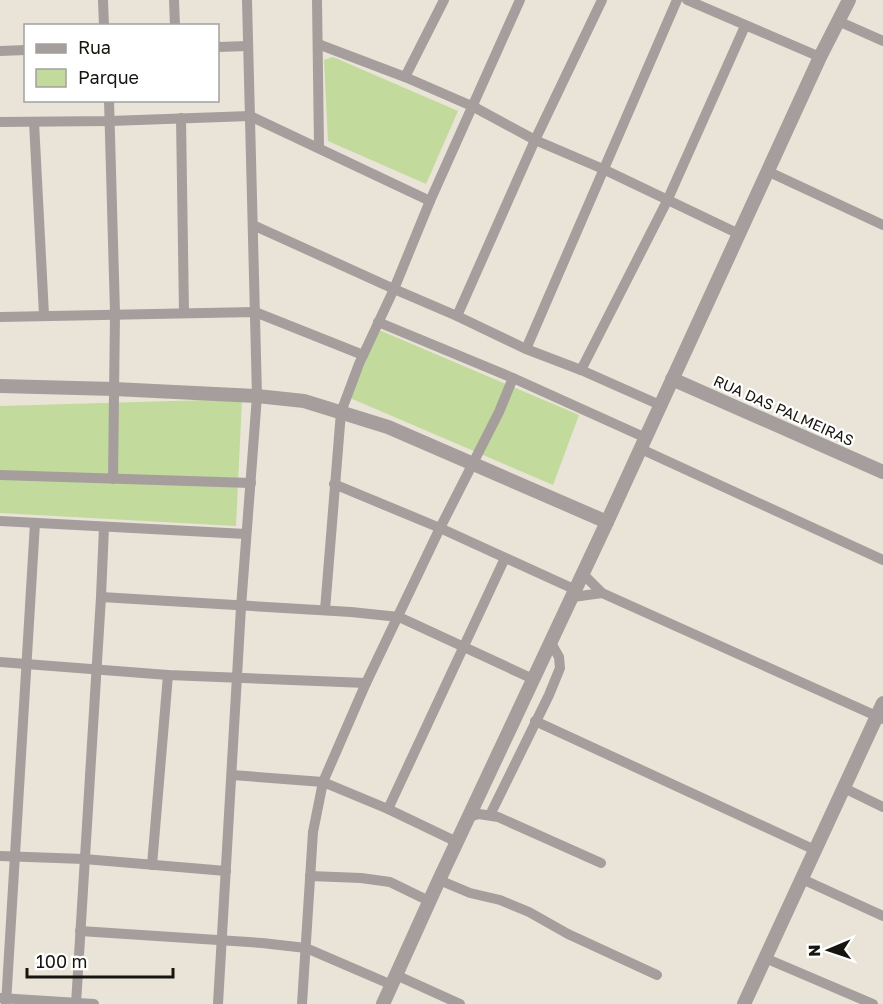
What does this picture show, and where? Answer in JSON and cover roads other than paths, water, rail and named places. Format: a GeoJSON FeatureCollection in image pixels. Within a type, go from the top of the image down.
{"type":"FeatureCollection","features":[{"type":"Feature","properties":{"kind":"street"},"geometry":{"type":"LineString","coordinates":[[103,0],[104,24]]}},
{"type":"Feature","properties":{"kind":"street"},"geometry":{"type":"LineString","coordinates":[[174,0],[175,24]]}},
{"type":"Feature","properties":{"kind":"street"},"geometry":{"type":"LineString","coordinates":[[218,1004],[241,607],[257,396],[247,0]]}},
{"type":"Feature","properties":{"kind":"street"},"geometry":{"type":"LineString","coordinates":[[317,0],[319,147]]}},
{"type":"Feature","properties":{"kind":"street"},"geometry":{"type":"LineString","coordinates":[[405,77],[444,0]]}},
{"type":"Feature","properties":{"kind":"street"},"geometry":{"type":"LineString","coordinates":[[325,610],[341,412],[363,355],[520,0]]}},
{"type":"Feature","properties":{"kind":"street"},"geometry":{"type":"LineString","coordinates":[[457,315],[535,140],[602,0]]}},
{"type":"Feature","properties":{"kind":"street"},"geometry":{"type":"LineString","coordinates":[[526,349],[677,0]]}},
{"type":"Feature","properties":{"kind":"street"},"geometry":{"type":"LineString","coordinates":[[687,0],[820,57]]}},
{"type":"Feature","properties":{"kind":"street"},"geometry":{"type":"LineString","coordinates":[[383,1004],[644,443],[820,57],[849,0]]}},
{"type":"Feature","properties":{"kind":"street"},"geometry":{"type":"LineString","coordinates":[[838,21],[883,41]]}},
{"type":"Feature","properties":{"kind":"street"},"geometry":{"type":"LineString","coordinates":[[580,370],[667,201],[745,26]]}},
{"type":"Feature","properties":{"kind":"street"},"geometry":{"type":"LineString","coordinates":[[318,44],[405,77],[474,107],[535,140],[603,169],[738,234]]}},
{"type":"Feature","properties":{"kind":"street"},"geometry":{"type":"LineString","coordinates":[[219,47],[248,46]]}},
{"type":"Feature","properties":{"kind":"street"},"geometry":{"type":"LineString","coordinates":[[0,51],[24,50]]}},
{"type":"Feature","properties":{"kind":"street"},"geometry":{"type":"LineString","coordinates":[[109,102],[115,313],[113,479]]}},
{"type":"Feature","properties":{"kind":"street"},"geometry":{"type":"LineString","coordinates":[[0,122],[250,116],[430,201]]}},
{"type":"Feature","properties":{"kind":"street"},"geometry":{"type":"LineString","coordinates":[[181,118],[184,313]]}},
{"type":"Feature","properties":{"kind":"street"},"geometry":{"type":"LineString","coordinates":[[34,122],[44,315]]}},
{"type":"Feature","properties":{"kind":"street"},"geometry":{"type":"LineString","coordinates":[[768,171],[883,225]]}},
{"type":"Feature","properties":{"kind":"street"},"geometry":{"type":"LineString","coordinates":[[253,225],[457,315],[526,349],[660,405]]}},
{"type":"Feature","properties":{"kind":"street"},"geometry":{"type":"LineString","coordinates":[[0,316],[255,312],[363,355]]}},
{"type":"Feature","properties":{"kind":"street"},"geometry":{"type":"LineString","coordinates":[[378,322],[513,378],[883,561]]}},
{"type":"Feature","properties":{"kind":"street"},"geometry":{"type":"LineString","coordinates":[[302,1004],[313,831],[323,782],[366,683],[513,378]]}},
{"type":"Feature","properties":{"kind":"street","name":"RUA DAS PALMEIRAS"},"geometry":{"type":"LineString","coordinates":[[672,379],[883,472]]}},
{"type":"Feature","properties":{"kind":"street"},"geometry":{"type":"LineString","coordinates":[[0,386],[257,396],[304,401],[388,427],[607,522]]}},
{"type":"Feature","properties":{"kind":"street"},"geometry":{"type":"LineString","coordinates":[[0,476],[251,483]]}},
{"type":"Feature","properties":{"kind":"street"},"geometry":{"type":"LineString","coordinates":[[334,483],[440,528],[574,593],[602,593]]}},
{"type":"Feature","properties":{"kind":"street"},"geometry":{"type":"LineString","coordinates":[[0,520],[246,534]]}},
{"type":"Feature","properties":{"kind":"street"},"geometry":{"type":"LineString","coordinates":[[35,523],[4,1000],[94,1004]]}},
{"type":"Feature","properties":{"kind":"street"},"geometry":{"type":"LineString","coordinates":[[76,1004],[104,527]]}},
{"type":"Feature","properties":{"kind":"street"},"geometry":{"type":"LineString","coordinates":[[388,809],[505,558]]}},
{"type":"Feature","properties":{"kind":"street"},"geometry":{"type":"LineString","coordinates":[[583,574],[602,593],[880,718]]}},
{"type":"Feature","properties":{"kind":"street"},"geometry":{"type":"LineString","coordinates":[[101,597],[241,607],[325,610],[399,617],[533,679]]}},
{"type":"Feature","properties":{"kind":"street"},"geometry":{"type":"LineString","coordinates":[[490,815],[560,668],[559,657],[551,643]]}},
{"type":"Feature","properties":{"kind":"street"},"geometry":{"type":"LineString","coordinates":[[0,662],[168,675],[366,683]]}},
{"type":"Feature","properties":{"kind":"street"},"geometry":{"type":"LineString","coordinates":[[152,865],[168,675]]}},
{"type":"Feature","properties":{"kind":"street"},"geometry":{"type":"LineString","coordinates":[[744,1004],[844,788],[880,718],[883,703]]}},
{"type":"Feature","properties":{"kind":"street"},"geometry":{"type":"LineString","coordinates":[[536,721],[815,850]]}},
{"type":"Feature","properties":{"kind":"street"},"geometry":{"type":"LineString","coordinates":[[232,775],[323,782],[388,809],[457,842]]}},
{"type":"Feature","properties":{"kind":"street"},"geometry":{"type":"LineString","coordinates":[[844,788],[883,807]]}},
{"type":"Feature","properties":{"kind":"street"},"geometry":{"type":"LineString","coordinates":[[469,817],[479,814],[490,815],[601,862]]}},
{"type":"Feature","properties":{"kind":"street"},"geometry":{"type":"LineString","coordinates":[[0,856],[84,859],[226,871]]}},
{"type":"Feature","properties":{"kind":"street"},"geometry":{"type":"LineString","coordinates":[[310,876],[361,878],[390,882],[429,902]]}},
{"type":"Feature","properties":{"kind":"street"},"geometry":{"type":"LineString","coordinates":[[802,879],[883,916]]}},
{"type":"Feature","properties":{"kind":"street"},"geometry":{"type":"LineString","coordinates":[[439,880],[470,893],[500,900],[530,912],[568,934],[657,975]]}},
{"type":"Feature","properties":{"kind":"street"},"geometry":{"type":"LineString","coordinates":[[80,931],[306,948],[460,1004]]}},
{"type":"Feature","properties":{"kind":"street"},"geometry":{"type":"LineString","coordinates":[[765,958],[873,1004]]}}]}
